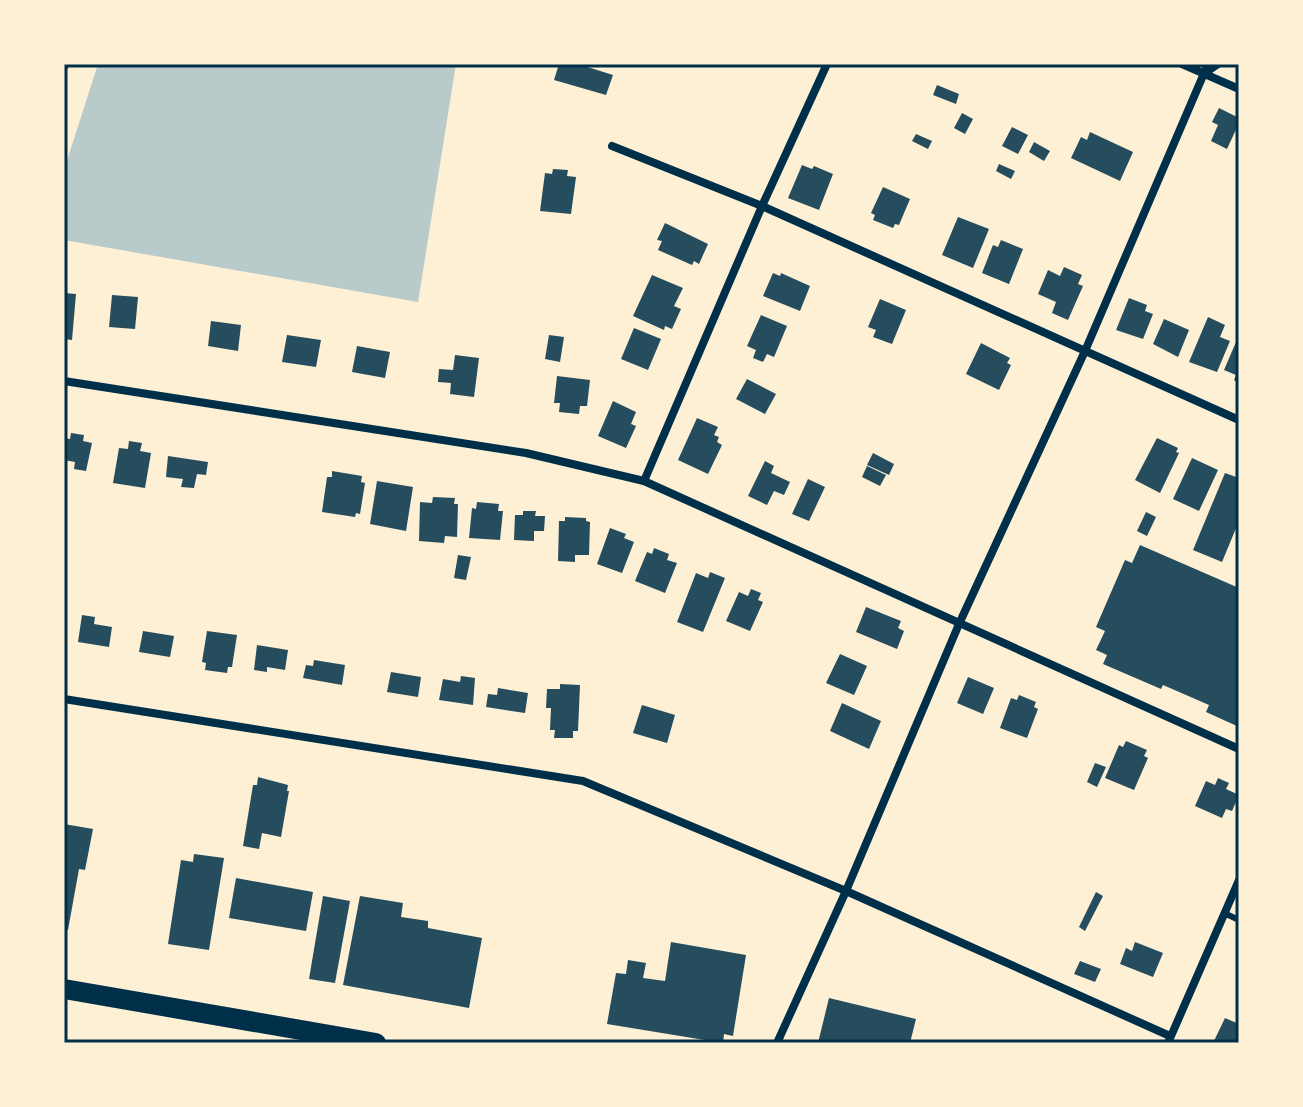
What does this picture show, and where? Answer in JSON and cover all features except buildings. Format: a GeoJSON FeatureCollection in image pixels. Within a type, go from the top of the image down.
{"type":"FeatureCollection","features":[{"type":"Feature","properties":{"kind":"main road"},"geometry":{"type":"LineString","coordinates":[[64,989],[304,1037],[376,1043]]}},
{"type":"Feature","properties":{"kind":"street"},"geometry":{"type":"LineString","coordinates":[[644,481],[762,206],[827,64]]}},
{"type":"Feature","properties":{"kind":"street"},"geometry":{"type":"LineString","coordinates":[[1182,64],[1239,89]]}},
{"type":"Feature","properties":{"kind":"street"},"geometry":{"type":"LineString","coordinates":[[777,1043],[846,891],[959,624],[1085,351],[1208,64]]}},
{"type":"Feature","properties":{"kind":"street"},"geometry":{"type":"LineString","coordinates":[[1204,74],[1218,64]]}},
{"type":"Feature","properties":{"kind":"street"},"geometry":{"type":"LineString","coordinates":[[612,146],[762,206],[1239,420]]}},
{"type":"Feature","properties":{"kind":"street"},"geometry":{"type":"LineString","coordinates":[[64,381],[526,453],[644,481],[1239,749]]}},
{"type":"Feature","properties":{"kind":"street"},"geometry":{"type":"LineString","coordinates":[[64,699],[583,781],[846,891],[1169,1039],[1239,880]]}},
{"type":"Feature","properties":{"kind":"lane"},"geometry":{"type":"LineString","coordinates":[[1224,913],[1239,920]]}},
{"type":"Feature","properties":{"kind":"shaded area"},"geometry":{"type":"Polygon","coordinates":[[[98,64],[456,64],[418,302],[64,240],[64,170],[98,64]]]}}]}
